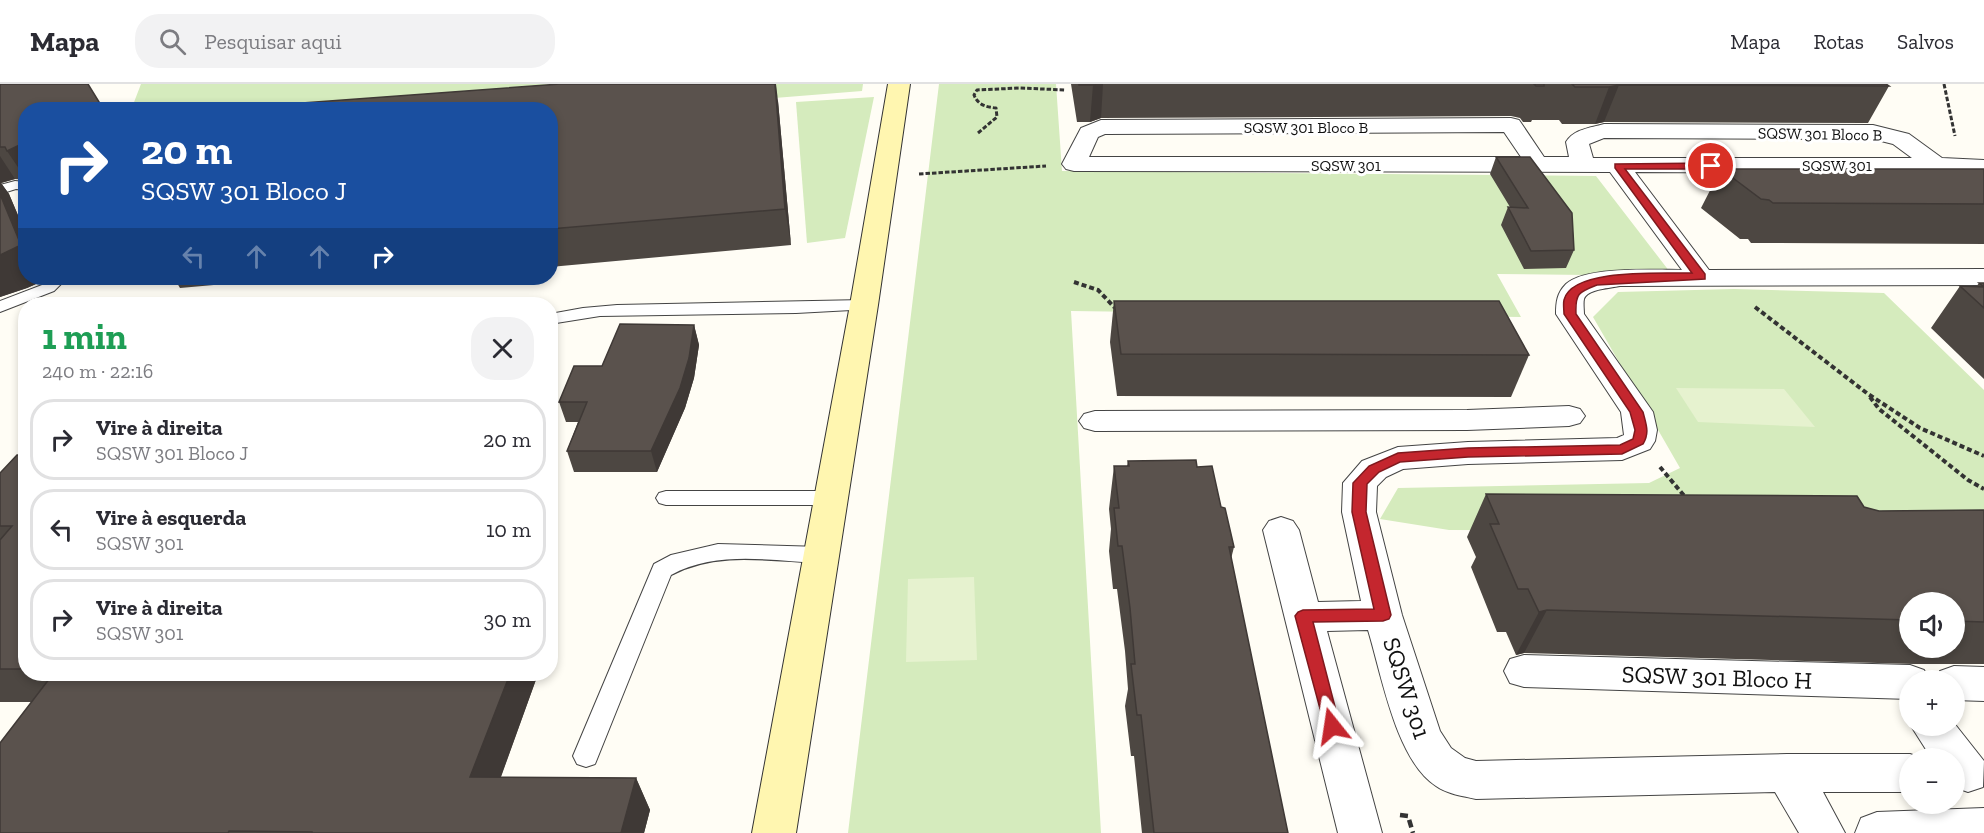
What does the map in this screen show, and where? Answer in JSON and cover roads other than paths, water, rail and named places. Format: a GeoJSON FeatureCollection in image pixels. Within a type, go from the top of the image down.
{"type":"FeatureCollection","features":[{"type":"Feature","properties":{"kind":"street"},"geometry":{"type":"LineString","coordinates":[[774,833],[864,305],[899,84]]}},
{"type":"Feature","properties":{"kind":"street","name":"SQSW 301 Bloco B"},"geometry":{"type":"LineString","coordinates":[[1074,164],[1089,133],[1101,127],[1511,125],[1538,166]]}},
{"type":"Feature","properties":{"kind":"street","name":"SQSW 301 Bloco B"},"geometry":{"type":"LineString","coordinates":[[1583,166],[1577,142],[1588,135],[1604,131],[1873,132],[1889,135],[1909,145],[1937,177]]}},
{"type":"Feature","properties":{"kind":"street","name":"SQSW 301"},"geometry":{"type":"LineString","coordinates":[[1074,164],[1618,166],[1830,177],[1937,177],[1984,168]]}},
{"type":"Feature","properties":{"kind":"street"},"geometry":{"type":"LineString","coordinates":[[1618,166],[1709,276],[1984,278]]}},
{"type":"Feature","properties":{"kind":"street"},"geometry":{"type":"LineString","coordinates":[[1937,177],[1984,188]]}},
{"type":"Feature","properties":{"kind":"street","name":"SQSW 301"},"geometry":{"type":"LineString","coordinates":[[1709,276],[1620,278],[1595,282],[1577,289],[1570,299],[1570,314],[1636,412],[1641,430],[1639,441],[1622,449],[1468,453],[1398,458],[1374,469],[1360,483],[1359,512],[1383,615],[1421,738],[1436,761],[1453,774],[1476,780],[1787,773],[1899,773]]}},
{"type":"Feature","properties":{"kind":"street"},"geometry":{"type":"LineString","coordinates":[[1095,421],[1467,420],[1569,416]]}},
{"type":"Feature","properties":{"kind":"street"},"geometry":{"type":"LineString","coordinates":[[1467,420],[1468,453]]}},
{"type":"Feature","properties":{"kind":"street"},"geometry":{"type":"LineString","coordinates":[[1281,530],[1360,833]]}},
{"type":"Feature","properties":{"kind":"street"},"geometry":{"type":"LineString","coordinates":[[1303,616],[1383,615]]}},
{"type":"Feature","properties":{"kind":"street","name":"SQSW 301 Bloco H"},"geometry":{"type":"LineString","coordinates":[[1524,672],[1899,686]]}},
{"type":"Feature","properties":{"kind":"street"},"geometry":{"type":"LineString","coordinates":[[1965,683],[1984,684]]}},
{"type":"Feature","properties":{"kind":"street"},"geometry":{"type":"LineString","coordinates":[[1940,736],[1969,773]]}},
{"type":"Feature","properties":{"kind":"street"},"geometry":{"type":"LineString","coordinates":[[1787,773],[1823,833]]}},
{"type":"Feature","properties":{"kind":"street"},"geometry":{"type":"LineString","coordinates":[[1877,833],[1984,829]]}},
{"type":"Feature","properties":{"kind":"lane"},"geometry":{"type":"LineString","coordinates":[[0,190],[18,185]]}},
{"type":"Feature","properties":{"kind":"lane"},"geometry":{"type":"LineString","coordinates":[[24,297],[51,285]]}},
{"type":"Feature","properties":{"kind":"lane"},"geometry":{"type":"LineString","coordinates":[[0,306],[18,299]]}},
{"type":"Feature","properties":{"kind":"lane"},"geometry":{"type":"LineString","coordinates":[[558,317],[571,313],[611,309],[779,309],[864,305]]}},
{"type":"Feature","properties":{"kind":"lane"},"geometry":{"type":"LineString","coordinates":[[666,498],[831,498]]}},
{"type":"Feature","properties":{"kind":"lane"},"geometry":{"type":"LineString","coordinates":[[586,756],[662,570],[676,560],[712,552],[821,555]]}}]}
